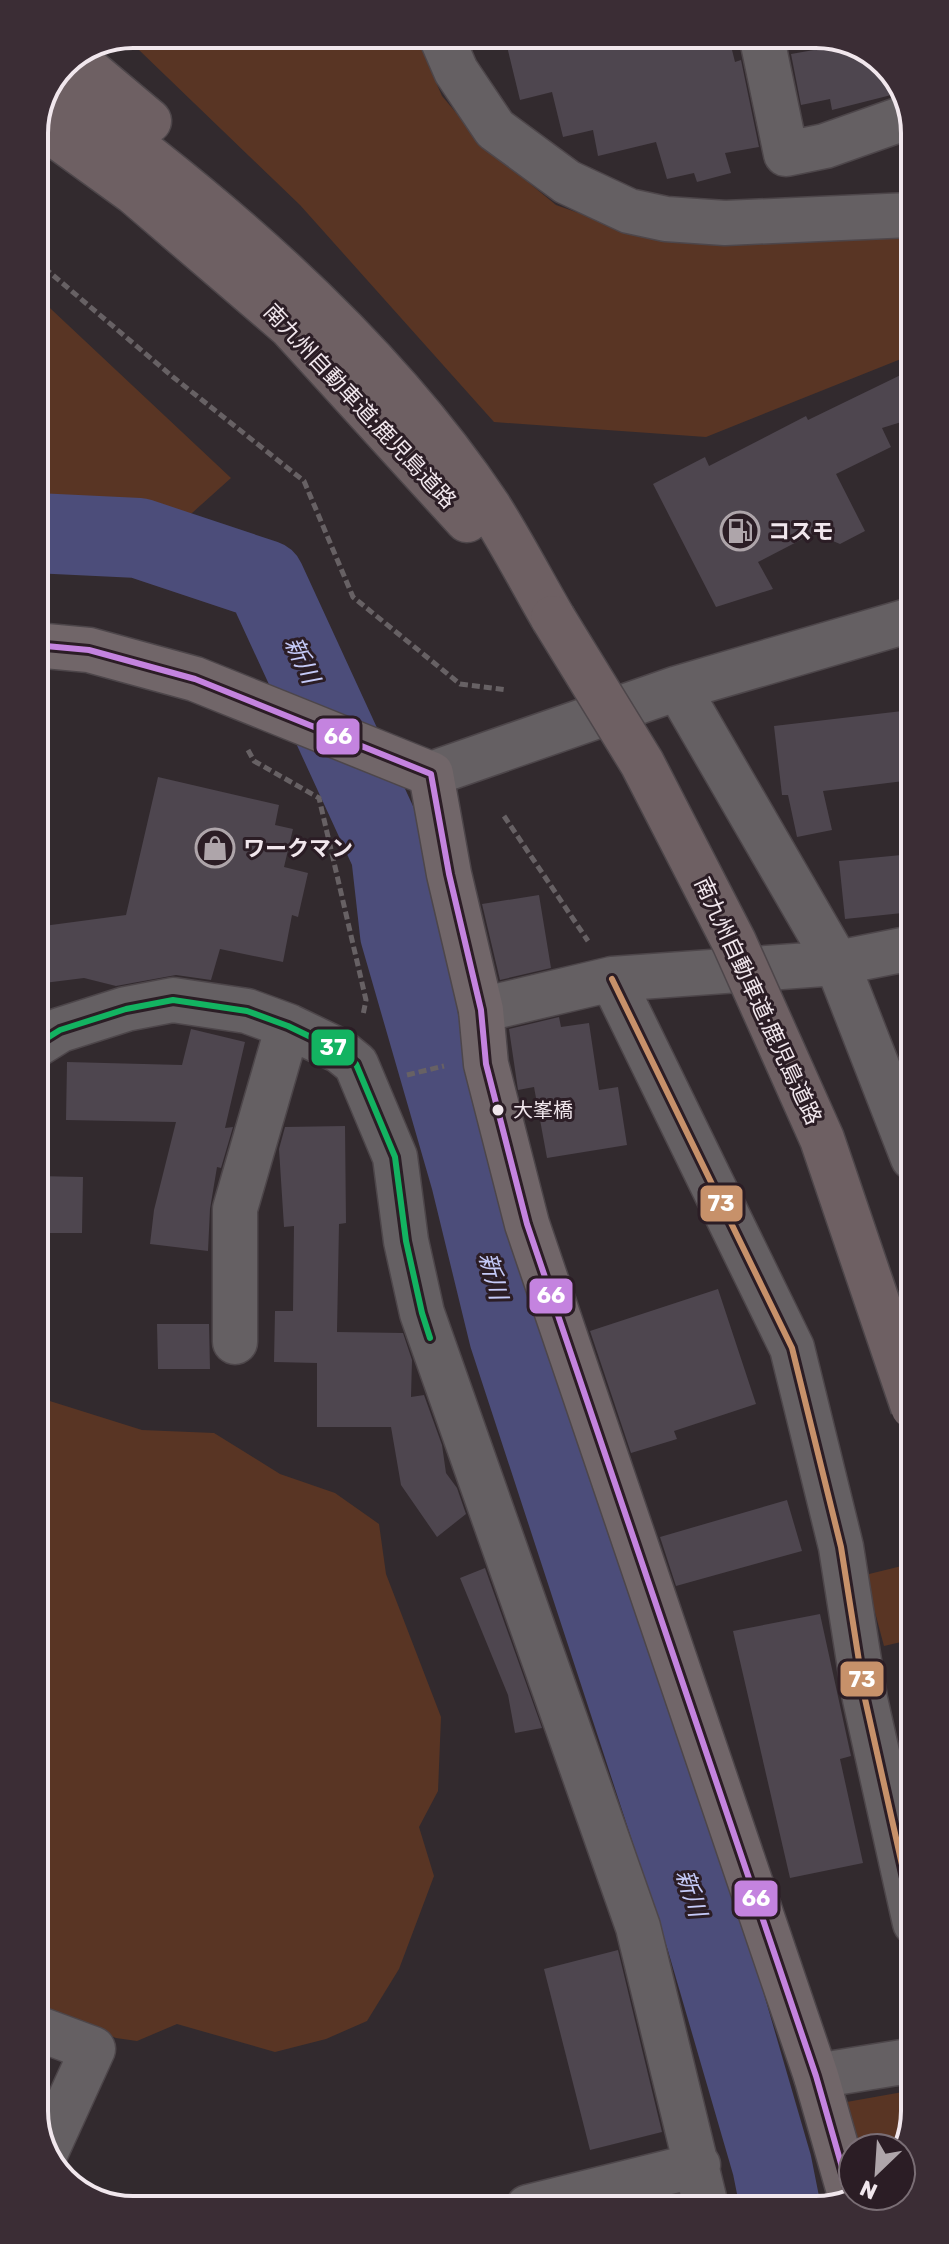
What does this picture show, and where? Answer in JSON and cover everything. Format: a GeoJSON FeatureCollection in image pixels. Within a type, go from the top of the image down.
{"type":"FeatureCollection","features":[{"type":"Feature","properties":{"kind":"highway"},"geometry":{"type":"LineString","coordinates":[[82,65],[184,151],[284,251],[310,323]]}},
{"type":"Feature","properties":{"kind":"highway","name":"南九州自動車道;鹿児島道路"},"geometry":{"type":"LineString","coordinates":[[60,91],[190,189],[260,251],[310,323],[479,515],[553,618],[642,763],[734,942],[822,1139],[901,1372]]}},
{"type":"Feature","properties":{"kind":"highway","name":"南九州自動車道;鹿児島道路"},"geometry":{"type":"LineString","coordinates":[[48,130],[310,323]]}},
{"type":"Feature","properties":{"kind":"highway"},"geometry":{"type":"LineString","coordinates":[[48,164],[310,323]]}},
{"type":"Feature","properties":{"kind":"main road"},"geometry":{"type":"LineString","coordinates":[[48,646],[89,650],[195,679],[431,774],[449,874],[481,1010],[486,1064],[527,1224],[816,2076],[837,2150]]}},
{"type":"Feature","properties":{"kind":"main road"},"geometry":{"type":"LineString","coordinates":[[816,2076],[842,2132]]}},
{"type":"Feature","properties":{"kind":"street"},"geometry":{"type":"LineString","coordinates":[[446,48],[456,71],[495,129],[567,182],[629,211],[666,219],[725,223],[901,215]]}},
{"type":"Feature","properties":{"kind":"street"},"geometry":{"type":"LineString","coordinates":[[764,48],[786,154],[825,146],[899,120]]}},
{"type":"Feature","properties":{"kind":"street"},"geometry":{"type":"LineString","coordinates":[[431,774],[678,688],[901,623]]}},
{"type":"Feature","properties":{"kind":"street"},"geometry":{"type":"LineString","coordinates":[[678,688],[837,963],[901,1127]]}},
{"type":"Feature","properties":{"kind":"street"},"geometry":{"type":"LineString","coordinates":[[481,1010],[612,979],[837,963],[901,950]]}},
{"type":"Feature","properties":{"kind":"street"},"geometry":{"type":"LineString","coordinates":[[612,979],[792,1348],[841,1547],[865,1699],[901,1860]]}},
{"type":"Feature","properties":{"kind":"street"},"geometry":{"type":"LineString","coordinates":[[48,1038],[60,1030],[126,1009],[173,1000],[247,1011],[288,1026],[340,1051],[356,1064],[395,1157],[406,1241],[422,1313],[638,1927],[702,2185],[615,2196]]}},
{"type":"Feature","properties":{"kind":"street"},"geometry":{"type":"LineString","coordinates":[[235,1342],[235,1209],[288,1026]]}},
{"type":"Feature","properties":{"kind":"street"},"geometry":{"type":"LineString","coordinates":[[48,2032],[93,2049],[53,2137]]}},
{"type":"Feature","properties":{"kind":"street"},"geometry":{"type":"LineString","coordinates":[[816,2076],[901,2062]]}},
{"type":"Feature","properties":{"kind":"path"},"geometry":{"type":"LineString","coordinates":[[48,271],[173,377],[304,481],[353,597],[460,684],[507,690]]}},
{"type":"Feature","properties":{"kind":"path"},"geometry":{"type":"LineString","coordinates":[[243,741],[254,761],[319,798],[366,1000],[356,1064]]}},
{"type":"Feature","properties":{"kind":"path"},"geometry":{"type":"LineString","coordinates":[[504,816],[612,979]]}},
{"type":"Feature","properties":{"kind":"shaded area"},"geometry":{"type":"Polygon","coordinates":[[[136,48],[421,48],[442,96],[484,146],[556,205],[638,234],[901,227],[901,359],[706,437],[494,422],[300,205],[136,48]]]}},
{"type":"Feature","properties":{"kind":"shaded area"},"geometry":{"type":"Polygon","coordinates":[[[48,306],[231,478],[192,513],[88,511],[48,506],[48,306]]]}},
{"type":"Feature","properties":{"kind":"shaded area"},"geometry":{"type":"Polygon","coordinates":[[[48,1400],[142,1430],[214,1433],[280,1474],[335,1493],[379,1524],[386,1574],[441,1717],[438,1791],[419,1827],[434,1876],[399,1969],[367,2021],[326,2039],[275,2052],[177,2024],[137,2041],[116,2038],[48,2012],[48,1400]]]}},
{"type":"Feature","properties":{"kind":"shaded area"},"geometry":{"type":"Polygon","coordinates":[[[901,1566],[901,1642],[884,1646],[865,1575],[901,1566]]]}},
{"type":"Feature","properties":{"kind":"shaded area"},"geometry":{"type":"Polygon","coordinates":[[[901,2092],[898,2132],[854,2132],[841,2103],[901,2092]]]}},
{"type":"Feature","properties":{"kind":"building"},"geometry":{"type":"Polygon","coordinates":[[[507,48],[732,48],[735,62],[741,60],[759,147],[725,153],[731,173],[697,182],[694,173],[667,179],[656,142],[598,156],[593,130],[563,137],[552,92],[520,100],[507,48]]]}},
{"type":"Feature","properties":{"kind":"building"},"geometry":{"type":"Polygon","coordinates":[[[823,48],[858,59],[876,73],[891,95],[832,110],[830,99],[801,105],[791,54],[823,48]]]}},
{"type":"Feature","properties":{"kind":"building"},"geometry":{"type":"Polygon","coordinates":[[[901,375],[901,422],[882,428],[891,447],[836,474],[865,531],[840,544],[814,533],[758,562],[773,589],[716,607],[653,484],[705,457],[709,466],[806,416],[808,420],[901,375]]]}},
{"type":"Feature","properties":{"kind":"building"},"geometry":{"type":"Polygon","coordinates":[[[901,711],[901,781],[823,791],[832,830],[797,837],[788,795],[782,795],[774,726],[901,711]]]}},
{"type":"Feature","properties":{"kind":"building"},"geometry":{"type":"Polygon","coordinates":[[[158,777],[279,805],[275,825],[293,829],[284,867],[308,873],[298,917],[292,915],[283,962],[220,949],[211,980],[176,975],[116,986],[84,978],[48,982],[48,925],[126,915],[158,777]]]}},
{"type":"Feature","properties":{"kind":"building"},"geometry":{"type":"Polygon","coordinates":[[[901,855],[901,913],[845,919],[839,861],[901,855]]]}},
{"type":"Feature","properties":{"kind":"building"},"geometry":{"type":"Polygon","coordinates":[[[539,895],[551,968],[500,980],[482,904],[539,895]]]}},
{"type":"Feature","properties":{"kind":"building"},"geometry":{"type":"Polygon","coordinates":[[[559,1017],[561,1027],[589,1023],[599,1090],[618,1087],[627,1145],[547,1158],[534,1087],[518,1090],[509,1029],[559,1017]]]}},
{"type":"Feature","properties":{"kind":"building"},"geometry":{"type":"Polygon","coordinates":[[[191,1029],[245,1042],[225,1128],[233,1127],[221,1168],[217,1167],[210,1209],[208,1251],[150,1244],[154,1210],[176,1122],[66,1120],[67,1062],[182,1065],[191,1029]]]}},
{"type":"Feature","properties":{"kind":"building"},"geometry":{"type":"Polygon","coordinates":[[[345,1126],[346,1223],[339,1224],[337,1332],[403,1333],[412,1360],[411,1397],[424,1395],[442,1445],[446,1473],[457,1488],[466,1514],[437,1537],[401,1485],[391,1427],[317,1427],[317,1363],[274,1362],[275,1311],[293,1311],[294,1226],[284,1227],[279,1149],[285,1127],[345,1126]]]}},
{"type":"Feature","properties":{"kind":"building"},"geometry":{"type":"Polygon","coordinates":[[[48,1176],[83,1177],[82,1233],[48,1233],[48,1176]]]}},
{"type":"Feature","properties":{"kind":"building"},"geometry":{"type":"Polygon","coordinates":[[[718,1289],[756,1404],[674,1431],[677,1439],[631,1453],[590,1331],[718,1289]]]}},
{"type":"Feature","properties":{"kind":"building"},"geometry":{"type":"Polygon","coordinates":[[[157,1324],[209,1324],[210,1369],[158,1369],[157,1324]]]}},
{"type":"Feature","properties":{"kind":"building"},"geometry":{"type":"Polygon","coordinates":[[[787,1500],[802,1551],[676,1586],[660,1537],[787,1500]]]}},
{"type":"Feature","properties":{"kind":"building"},"geometry":{"type":"Polygon","coordinates":[[[485,1568],[542,1728],[515,1733],[508,1695],[460,1578],[485,1568]]]}},
{"type":"Feature","properties":{"kind":"building"},"geometry":{"type":"Polygon","coordinates":[[[820,1614],[851,1756],[840,1759],[863,1863],[790,1878],[733,1631],[820,1614]]]}},
{"type":"Feature","properties":{"kind":"building"},"geometry":{"type":"Polygon","coordinates":[[[618,1950],[662,2132],[590,2150],[544,1969],[618,1950]]]}},
{"type":"Feature","properties":{"kind":"waterway","name":"新川"},"geometry":{"type":"LineString","coordinates":[[48,534],[139,538],[265,580],[391,854],[400,934],[471,1180],[509,1336],[706,1938],[778,2196]]}},
{"type":"Feature","properties":{"kind":"transit line","name":"66"},"geometry":{"type":"LineString","coordinates":[[48,646],[89,650],[195,679],[431,774],[449,874],[481,1010],[486,1064],[527,1224],[816,2076],[837,2150]]}},
{"type":"Feature","properties":{"kind":"transit line","name":"73"},"geometry":{"type":"LineString","coordinates":[[612,979],[792,1348],[841,1547],[865,1699],[901,1860]]}},
{"type":"Feature","properties":{"kind":"transit line","name":"37"},"geometry":{"type":"LineString","coordinates":[[48,1038],[60,1030],[126,1009],[173,1000],[247,1011],[288,1026],[340,1051],[356,1064],[395,1157],[406,1241],[430,1338]]}},
{"type":"Feature","properties":{"kind":"place","name":"コスモ"},"geometry":{"type":"Point","coordinates":[740,531]}},
{"type":"Feature","properties":{"kind":"place","name":"ワークマン"},"geometry":{"type":"Point","coordinates":[215,848]}},
{"type":"Feature","properties":{"kind":"place","name":"大峯橋"},"geometry":{"type":"Point","coordinates":[498,1110]}}]}
